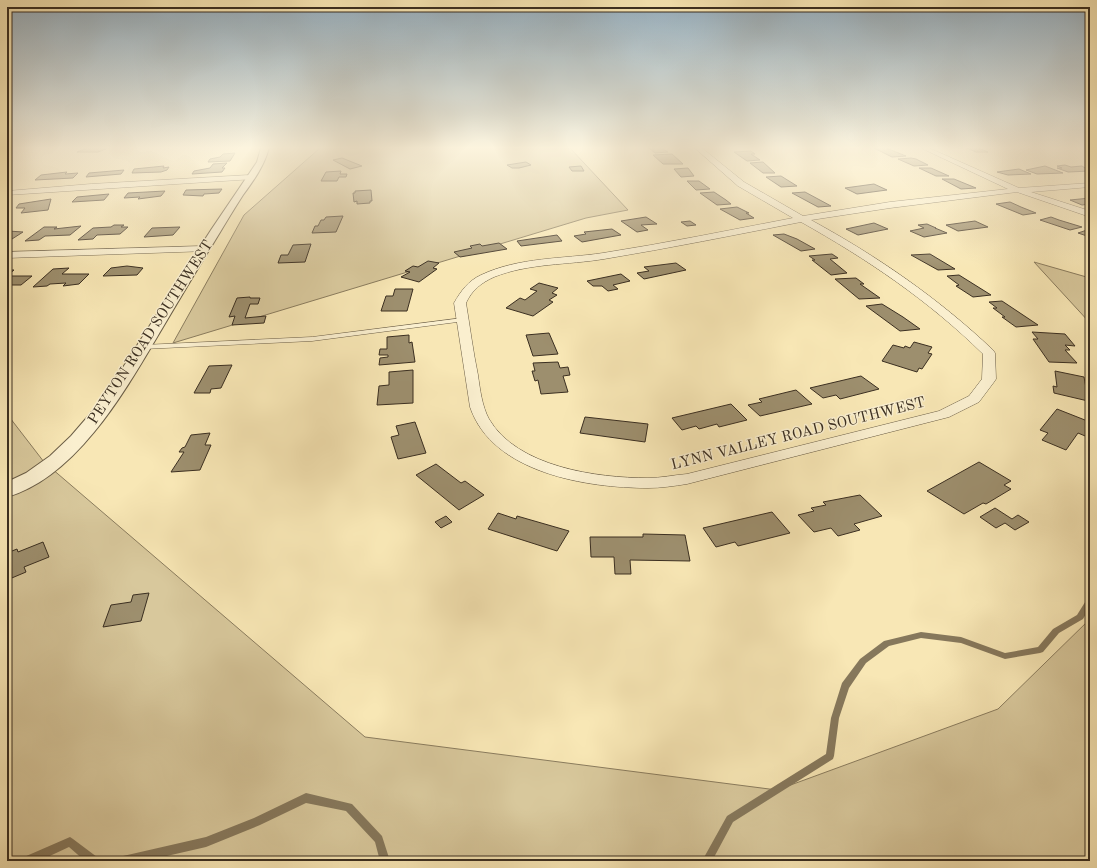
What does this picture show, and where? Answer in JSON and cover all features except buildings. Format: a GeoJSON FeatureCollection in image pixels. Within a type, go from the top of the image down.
{"type":"FeatureCollection","features":[{"type":"Feature","properties":{"kind":"street"},"geometry":{"type":"LineString","coordinates":[[7,193],[61,189]]}},
{"type":"Feature","properties":{"kind":"street","name":"PEYTON ROAD SOUTHWEST"},"geometry":{"type":"LineString","coordinates":[[7,490],[39,473],[58,460],[93,423],[244,189]]}},
{"type":"Feature","properties":{"kind":"street","name":"LYNN VALLEY ROAD SOUTHWEST"},"geometry":{"type":"LineString","coordinates":[[748,189],[766,200],[859,251],[909,284],[962,326],[989,353],[989,379],[974,399],[944,414],[687,479],[649,484],[609,482],[571,475],[539,464],[514,452],[495,437],[483,421],[476,404],[460,303],[466,290],[479,280],[514,268],[602,256],[802,220]]}},
{"type":"Feature","properties":{"kind":"street"},"geometry":{"type":"LineString","coordinates":[[1015,189],[1090,214]]}},
{"type":"Feature","properties":{"kind":"street"},"geometry":{"type":"LineString","coordinates":[[802,220],[890,205],[1040,189]]}},
{"type":"Feature","properties":{"kind":"street"},"geometry":{"type":"LineString","coordinates":[[7,255],[205,249]]}},
{"type":"Feature","properties":{"kind":"lane"},"geometry":{"type":"LineString","coordinates":[[143,347],[312,339],[463,320]]}},
{"type":"Feature","properties":{"kind":"shaded area"},"geometry":{"type":"Polygon","coordinates":[[[274,189],[608,189],[628,210],[586,218],[173,343],[244,215],[274,189]]]}},
{"type":"Feature","properties":{"kind":"shaded area"},"geometry":{"type":"Polygon","coordinates":[[[1034,262],[1090,278],[1090,323],[1034,262]]]}},
{"type":"Feature","properties":{"kind":"shaded area"},"geometry":{"type":"Polygon","coordinates":[[[7,414],[44,462],[365,737],[777,790],[998,709],[1090,619],[1090,861],[7,861],[7,414]]]}},
{"type":"Feature","properties":{"kind":"waterway"},"geometry":{"type":"LineString","coordinates":[[707,861],[730,819],[830,756],[835,718],[845,686],[863,661],[887,643],[921,635],[961,640],[1005,656],[1040,650],[1056,631],[1080,617],[1090,601]]}},
{"type":"Feature","properties":{"kind":"waterway"},"geometry":{"type":"LineString","coordinates":[[123,861],[206,842],[257,822],[306,798],[349,807],[379,839],[385,861]]}},
{"type":"Feature","properties":{"kind":"waterway"},"geometry":{"type":"LineString","coordinates":[[28,861],[70,842],[93,861]]}}]}
